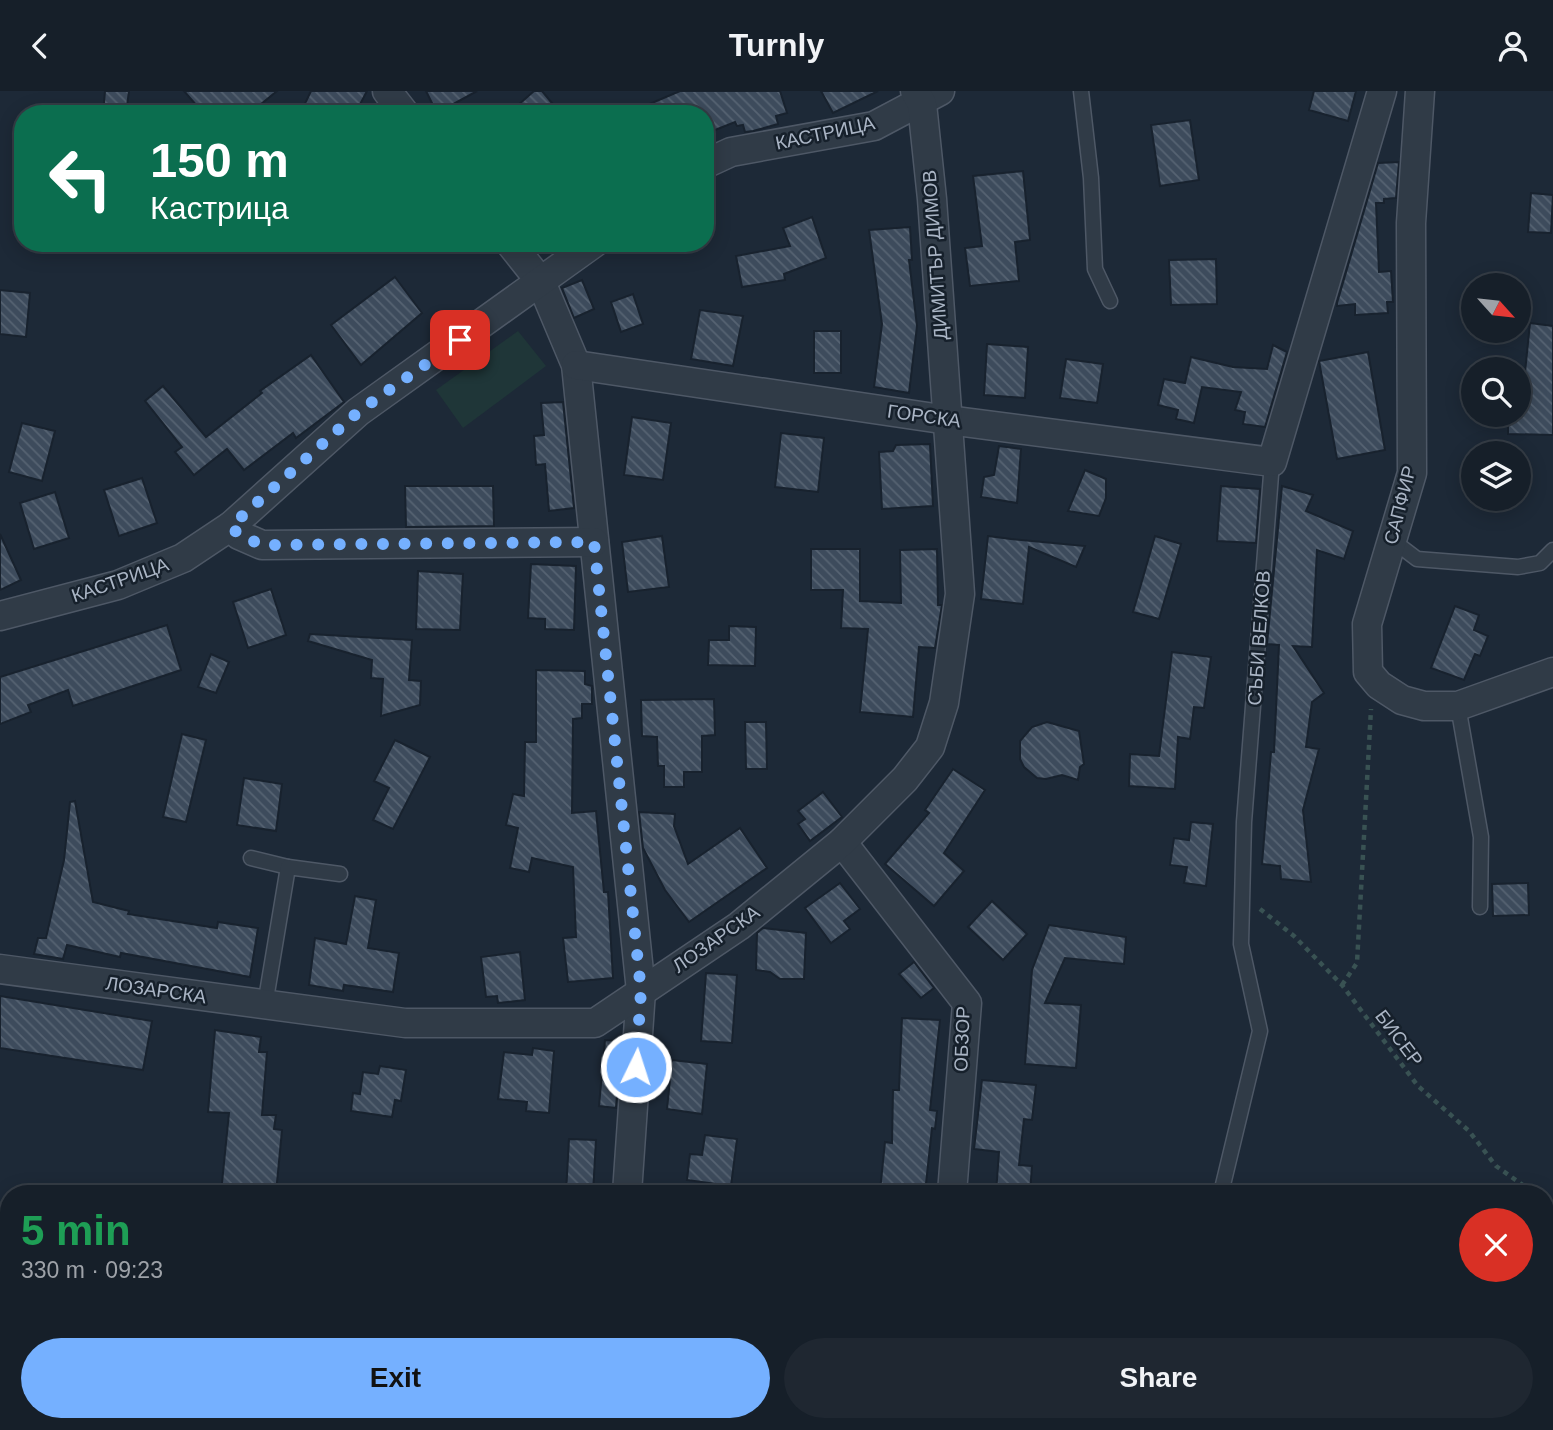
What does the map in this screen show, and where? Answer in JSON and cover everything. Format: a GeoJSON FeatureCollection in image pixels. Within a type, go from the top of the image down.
{"type":"FeatureCollection","features":[{"type":"Feature","properties":{"kind":"street"},"geometry":{"type":"LineString","coordinates":[[387,91],[398,105]]}},
{"type":"Feature","properties":{"kind":"street","name":"СЪБИ ВЕЛКОВ"},"geometry":{"type":"LineString","coordinates":[[1272,462],[1382,91]]}},
{"type":"Feature","properties":{"kind":"street","name":"САПФИР"},"geometry":{"type":"LineString","coordinates":[[1379,685],[1368,672],[1367,624],[1412,473],[1411,223],[1420,91]]}},
{"type":"Feature","properties":{"kind":"street","name":"КАСТРИЦА"},"geometry":{"type":"LineString","coordinates":[[714,160],[731,152],[874,126],[926,95]]}},
{"type":"Feature","properties":{"kind":"street","name":"ДИМИТЪР ДИМОВ"},"geometry":{"type":"LineString","coordinates":[[926,95],[947,420]]}},
{"type":"Feature","properties":{"kind":"street"},"geometry":{"type":"LineString","coordinates":[[517,252],[541,282],[576,365],[641,991],[628,1185]]}},
{"type":"Feature","properties":{"kind":"street","name":"КАСТРИЦА"},"geometry":{"type":"LineString","coordinates":[[0,616],[118,585],[183,558],[231,526],[358,412],[582,252]]}},
{"type":"Feature","properties":{"kind":"street","name":"ГОРСКА"},"geometry":{"type":"LineString","coordinates":[[576,365],[947,420],[1272,462]]}},
{"type":"Feature","properties":{"kind":"street","name":"ЛОЗАРСКА"},"geometry":{"type":"LineString","coordinates":[[0,969],[405,1023],[596,1023],[739,926],[842,842],[905,779],[930,747],[944,703],[960,594],[947,420]]}},
{"type":"Feature","properties":{"kind":"street"},"geometry":{"type":"LineString","coordinates":[[231,526],[239,535],[262,545],[594,542]]}},
{"type":"Feature","properties":{"kind":"street"},"geometry":{"type":"LineString","coordinates":[[1379,685],[1402,700],[1424,706],[1458,706],[1553,672]]}},
{"type":"Feature","properties":{"kind":"street","name":"ОБЗОР"},"geometry":{"type":"LineString","coordinates":[[842,842],[967,1003],[953,1185]]}},
{"type":"Feature","properties":{"kind":"lane"},"geometry":{"type":"LineString","coordinates":[[1082,91],[1091,178],[1095,269],[1110,301]]}},
{"type":"Feature","properties":{"kind":"lane","name":"СЪБИ ВЕЛКОВ"},"geometry":{"type":"LineString","coordinates":[[1223,1185],[1260,1031],[1241,944],[1244,822],[1272,462]]}},
{"type":"Feature","properties":{"kind":"lane"},"geometry":{"type":"LineString","coordinates":[[1392,540],[1417,559],[1518,567],[1540,563],[1553,550]]}},
{"type":"Feature","properties":{"kind":"lane"},"geometry":{"type":"LineString","coordinates":[[1458,706],[1481,837],[1480,907]]}},
{"type":"Feature","properties":{"kind":"lane"},"geometry":{"type":"LineString","coordinates":[[251,858],[288,867],[341,874]]}},
{"type":"Feature","properties":{"kind":"lane"},"geometry":{"type":"LineString","coordinates":[[265,1005],[288,867]]}},
{"type":"Feature","properties":{"kind":"path"},"geometry":{"type":"LineString","coordinates":[[1342,985],[1357,963],[1372,702],[1379,685]]}},
{"type":"Feature","properties":{"kind":"path","name":"БИСЕР"},"geometry":{"type":"LineString","coordinates":[[1242,898],[1294,936],[1342,985],[1418,1086],[1469,1131],[1496,1166],[1523,1185]]}},
{"type":"Feature","properties":{"kind":"green space"},"geometry":{"type":"Polygon","coordinates":[[[518,331],[546,366],[463,428],[436,390],[518,331]]]}},
{"type":"Feature","properties":{"kind":"building"},"geometry":{"type":"Polygon","coordinates":[[[105,91],[129,91],[127,105],[104,105],[105,91]]]}},
{"type":"Feature","properties":{"kind":"building"},"geometry":{"type":"Polygon","coordinates":[[[184,91],[277,91],[260,105],[196,105],[184,91]]]}},
{"type":"Feature","properties":{"kind":"building"},"geometry":{"type":"Polygon","coordinates":[[[311,91],[367,91],[360,105],[304,105],[311,91]]]}},
{"type":"Feature","properties":{"kind":"building"},"geometry":{"type":"Polygon","coordinates":[[[426,91],[477,91],[452,105],[433,105],[426,91]]]}},
{"type":"Feature","properties":{"kind":"building"},"geometry":{"type":"Polygon","coordinates":[[[534,91],[542,91],[554,105],[518,105],[534,91]]]}},
{"type":"Feature","properties":{"kind":"building"},"geometry":{"type":"Polygon","coordinates":[[[680,91],[780,91],[787,113],[776,116],[778,124],[753,131],[745,132],[743,125],[737,126],[735,122],[714,130],[714,105],[647,105],[680,91]]]}},
{"type":"Feature","properties":{"kind":"building"},"geometry":{"type":"Polygon","coordinates":[[[821,91],[878,91],[833,113],[821,91]]]}},
{"type":"Feature","properties":{"kind":"building"},"geometry":{"type":"Polygon","coordinates":[[[1314,91],[1356,91],[1348,121],[1309,110],[1314,91]]]}},
{"type":"Feature","properties":{"kind":"building"},"geometry":{"type":"Polygon","coordinates":[[[1190,120],[1199,180],[1160,186],[1151,125],[1190,120]]]}},
{"type":"Feature","properties":{"kind":"building"},"geometry":{"type":"Polygon","coordinates":[[[1399,162],[1396,198],[1376,203],[1379,272],[1391,271],[1393,302],[1387,302],[1388,313],[1355,315],[1355,304],[1337,306],[1337,303],[1378,163],[1399,162]]]}},
{"type":"Feature","properties":{"kind":"building"},"geometry":{"type":"Polygon","coordinates":[[[1023,171],[1030,240],[1015,242],[1019,281],[970,286],[965,248],[982,246],[973,176],[1023,171]]]}},
{"type":"Feature","properties":{"kind":"building"},"geometry":{"type":"Polygon","coordinates":[[[1531,193],[1553,195],[1551,233],[1528,232],[1531,193]]]}},
{"type":"Feature","properties":{"kind":"building"},"geometry":{"type":"Polygon","coordinates":[[[812,217],[826,258],[784,274],[785,280],[742,287],[736,256],[790,246],[783,228],[812,217]]]}},
{"type":"Feature","properties":{"kind":"building"},"geometry":{"type":"Polygon","coordinates":[[[910,227],[912,260],[909,260],[917,326],[909,393],[874,387],[882,324],[869,230],[910,227]]]}},
{"type":"Feature","properties":{"kind":"building"},"geometry":{"type":"Polygon","coordinates":[[[1216,259],[1217,304],[1171,305],[1169,260],[1216,259]]]}},
{"type":"Feature","properties":{"kind":"building"},"geometry":{"type":"Polygon","coordinates":[[[395,277],[422,313],[361,365],[331,325],[395,277]]]}},
{"type":"Feature","properties":{"kind":"building"},"geometry":{"type":"Polygon","coordinates":[[[582,280],[594,309],[574,318],[562,288],[582,280]]]}},
{"type":"Feature","properties":{"kind":"building"},"geometry":{"type":"Polygon","coordinates":[[[0,290],[30,293],[26,337],[0,334],[0,290]]]}},
{"type":"Feature","properties":{"kind":"building"},"geometry":{"type":"Polygon","coordinates":[[[633,294],[643,324],[621,332],[611,302],[633,294]]]}},
{"type":"Feature","properties":{"kind":"building"},"geometry":{"type":"Polygon","coordinates":[[[700,310],[743,316],[733,366],[691,359],[700,310]]]}},
{"type":"Feature","properties":{"kind":"building"},"geometry":{"type":"Polygon","coordinates":[[[1531,323],[1553,326],[1553,435],[1508,434],[1508,427],[1531,427],[1531,357],[1527,357],[1528,343],[1531,343],[1531,323]]]}},
{"type":"Feature","properties":{"kind":"building"},"geometry":{"type":"Polygon","coordinates":[[[814,331],[841,331],[841,373],[814,373],[814,331]]]}},
{"type":"Feature","properties":{"kind":"building"},"geometry":{"type":"Polygon","coordinates":[[[987,344],[1028,347],[1025,398],[984,395],[987,344]]]}},
{"type":"Feature","properties":{"kind":"building"},"geometry":{"type":"Polygon","coordinates":[[[1273,345],[1287,352],[1265,427],[1243,424],[1245,412],[1235,410],[1241,392],[1202,387],[1194,423],[1176,419],[1178,410],[1158,405],[1164,379],[1185,383],[1191,357],[1233,367],[1267,369],[1273,345]]]}},
{"type":"Feature","properties":{"kind":"building"},"geometry":{"type":"Polygon","coordinates":[[[1368,352],[1385,450],[1337,459],[1319,361],[1368,352]]]}},
{"type":"Feature","properties":{"kind":"building"},"geometry":{"type":"Polygon","coordinates":[[[311,355],[344,402],[296,438],[293,433],[244,470],[227,449],[194,475],[175,452],[182,447],[145,401],[163,386],[206,437],[262,393],[260,391],[311,355]]]}},
{"type":"Feature","properties":{"kind":"building"},"geometry":{"type":"Polygon","coordinates":[[[1066,359],[1103,364],[1097,403],[1060,398],[1066,359]]]}},
{"type":"Feature","properties":{"kind":"building"},"geometry":{"type":"Polygon","coordinates":[[[563,402],[574,508],[549,511],[545,464],[536,465],[534,436],[544,435],[541,403],[563,402]]]}},
{"type":"Feature","properties":{"kind":"building"},"geometry":{"type":"Polygon","coordinates":[[[632,417],[671,423],[663,480],[624,475],[632,417]]]}},
{"type":"Feature","properties":{"kind":"building"},"geometry":{"type":"Polygon","coordinates":[[[22,423],[55,431],[42,481],[9,472],[22,423]]]}},
{"type":"Feature","properties":{"kind":"building"},"geometry":{"type":"Polygon","coordinates":[[[781,433],[824,438],[818,492],[775,487],[781,433]]]}},
{"type":"Feature","properties":{"kind":"building"},"geometry":{"type":"Polygon","coordinates":[[[930,444],[933,506],[882,509],[879,452],[893,451],[896,445],[930,444]]]}},
{"type":"Feature","properties":{"kind":"building"},"geometry":{"type":"Polygon","coordinates":[[[999,446],[1021,449],[1017,503],[981,497],[984,477],[994,475],[999,446]]]}},
{"type":"Feature","properties":{"kind":"building"},"geometry":{"type":"Polygon","coordinates":[[[1085,470],[1106,479],[1106,498],[1099,516],[1068,511],[1085,470]]]}},
{"type":"Feature","properties":{"kind":"building"},"geometry":{"type":"Polygon","coordinates":[[[142,478],[157,523],[119,536],[104,490],[142,478]]]}},
{"type":"Feature","properties":{"kind":"building"},"geometry":{"type":"Polygon","coordinates":[[[405,486],[493,486],[494,526],[406,527],[405,486]]]}},
{"type":"Feature","properties":{"kind":"building"},"geometry":{"type":"Polygon","coordinates":[[[1221,486],[1260,489],[1256,543],[1217,541],[1221,486]]]}},
{"type":"Feature","properties":{"kind":"building"},"geometry":{"type":"Polygon","coordinates":[[[1282,486],[1313,495],[1306,511],[1353,531],[1344,559],[1317,550],[1312,647],[1293,646],[1324,693],[1312,702],[1306,747],[1319,749],[1303,810],[1311,882],[1281,879],[1280,866],[1262,864],[1271,752],[1274,752],[1279,645],[1267,644],[1282,486]]]}},
{"type":"Feature","properties":{"kind":"building"},"geometry":{"type":"Polygon","coordinates":[[[55,492],[69,538],[34,549],[20,503],[55,492]]]}},
{"type":"Feature","properties":{"kind":"building"},"geometry":{"type":"Polygon","coordinates":[[[0,534],[21,580],[0,590],[0,534]]]}},
{"type":"Feature","properties":{"kind":"building"},"geometry":{"type":"Polygon","coordinates":[[[662,536],[669,587],[628,592],[622,542],[662,536]]]}},
{"type":"Feature","properties":{"kind":"building"},"geometry":{"type":"Polygon","coordinates":[[[988,536],[1085,546],[1076,567],[1029,547],[1023,604],[981,599],[988,536]]]}},
{"type":"Feature","properties":{"kind":"building"},"geometry":{"type":"Polygon","coordinates":[[[1155,536],[1181,544],[1159,619],[1133,612],[1155,536]]]}},
{"type":"Feature","properties":{"kind":"building"},"geometry":{"type":"Polygon","coordinates":[[[811,549],[860,549],[860,601],[901,603],[900,550],[937,549],[938,605],[942,605],[935,648],[919,647],[913,717],[860,712],[868,629],[841,628],[843,590],[811,590],[811,549]]]}},
{"type":"Feature","properties":{"kind":"building"},"geometry":{"type":"Polygon","coordinates":[[[531,564],[576,566],[574,630],[545,629],[545,619],[528,618],[531,564]]]}},
{"type":"Feature","properties":{"kind":"building"},"geometry":{"type":"Polygon","coordinates":[[[418,571],[463,574],[460,630],[416,629],[418,571]]]}},
{"type":"Feature","properties":{"kind":"building"},"geometry":{"type":"Polygon","coordinates":[[[271,589],[286,635],[248,648],[233,602],[271,589]]]}},
{"type":"Feature","properties":{"kind":"building"},"geometry":{"type":"Polygon","coordinates":[[[1455,606],[1479,615],[1474,630],[1488,636],[1480,656],[1475,654],[1464,680],[1431,668],[1455,606]]]}},
{"type":"Feature","properties":{"kind":"building"},"geometry":{"type":"Polygon","coordinates":[[[167,625],[181,670],[73,706],[68,690],[28,705],[31,712],[0,724],[0,677],[167,625]]]}},
{"type":"Feature","properties":{"kind":"building"},"geometry":{"type":"Polygon","coordinates":[[[729,626],[756,627],[755,666],[708,665],[709,640],[729,640],[729,626]]]}},
{"type":"Feature","properties":{"kind":"building"},"geometry":{"type":"Polygon","coordinates":[[[310,634],[412,640],[409,680],[421,681],[420,705],[381,716],[383,679],[371,678],[372,660],[308,641],[310,634]]]}},
{"type":"Feature","properties":{"kind":"building"},"geometry":{"type":"Polygon","coordinates":[[[1172,652],[1211,657],[1204,708],[1194,707],[1190,739],[1178,737],[1175,789],[1129,786],[1130,754],[1159,756],[1172,652]]]}},
{"type":"Feature","properties":{"kind":"building"},"geometry":{"type":"Polygon","coordinates":[[[211,654],[229,662],[216,693],[198,687],[211,654]]]}},
{"type":"Feature","properties":{"kind":"building"},"geometry":{"type":"Polygon","coordinates":[[[536,670],[585,671],[585,684],[592,686],[592,704],[582,704],[582,718],[573,719],[572,813],[596,811],[604,892],[608,892],[613,978],[568,982],[563,938],[576,937],[573,867],[532,858],[529,872],[510,868],[518,828],[506,825],[513,794],[524,796],[525,742],[536,742],[536,670]]]}},
{"type":"Feature","properties":{"kind":"building"},"geometry":{"type":"Polygon","coordinates":[[[714,699],[715,735],[702,736],[702,772],[684,772],[684,787],[664,787],[664,766],[658,766],[657,737],[642,736],[641,700],[714,699]]]}},
{"type":"Feature","properties":{"kind":"building"},"geometry":{"type":"Polygon","coordinates":[[[745,722],[766,722],[767,769],[746,769],[745,722]]]}},
{"type":"Feature","properties":{"kind":"building"},"geometry":{"type":"Polygon","coordinates":[[[1047,722],[1079,731],[1084,764],[1080,767],[1078,780],[1062,775],[1037,778],[1024,767],[1020,759],[1020,741],[1032,727],[1047,722]]]}},
{"type":"Feature","properties":{"kind":"building"},"geometry":{"type":"Polygon","coordinates":[[[182,734],[206,740],[186,822],[163,817],[182,734]]]}},
{"type":"Feature","properties":{"kind":"building"},"geometry":{"type":"Polygon","coordinates":[[[395,740],[430,757],[393,829],[373,820],[389,788],[374,781],[395,740]]]}},
{"type":"Feature","properties":{"kind":"building"},"geometry":{"type":"Polygon","coordinates":[[[953,769],[985,790],[944,853],[964,871],[934,906],[885,864],[929,813],[925,810],[953,769]]]}},
{"type":"Feature","properties":{"kind":"building"},"geometry":{"type":"Polygon","coordinates":[[[244,778],[282,784],[276,831],[237,825],[244,778]]]}},
{"type":"Feature","properties":{"kind":"building"},"geometry":{"type":"Polygon","coordinates":[[[823,792],[842,817],[810,841],[798,824],[805,819],[798,811],[823,792]]]}},
{"type":"Feature","properties":{"kind":"building"},"geometry":{"type":"Polygon","coordinates":[[[75,801],[93,902],[129,911],[128,914],[217,928],[218,922],[258,928],[250,977],[121,953],[120,957],[67,945],[63,959],[34,954],[38,938],[46,938],[64,860],[70,802],[75,801]]]}},
{"type":"Feature","properties":{"kind":"building"},"geometry":{"type":"Polygon","coordinates":[[[639,812],[675,814],[674,826],[688,864],[740,828],[767,868],[689,922],[665,890],[643,848],[639,812]]]}},
{"type":"Feature","properties":{"kind":"building"},"geometry":{"type":"Polygon","coordinates":[[[1191,822],[1213,824],[1206,886],[1184,883],[1187,867],[1170,865],[1174,838],[1189,840],[1191,822]]]}},
{"type":"Feature","properties":{"kind":"building"},"geometry":{"type":"Polygon","coordinates":[[[840,883],[860,909],[844,921],[850,929],[831,943],[805,908],[840,883]]]}},
{"type":"Feature","properties":{"kind":"building"},"geometry":{"type":"Polygon","coordinates":[[[1528,883],[1529,915],[1493,916],[1492,884],[1528,883]]]}},
{"type":"Feature","properties":{"kind":"building"},"geometry":{"type":"Polygon","coordinates":[[[355,896],[376,900],[368,948],[399,953],[393,992],[344,985],[343,991],[309,985],[315,938],[346,944],[355,896]]]}},
{"type":"Feature","properties":{"kind":"building"},"geometry":{"type":"Polygon","coordinates":[[[992,901],[1027,934],[1003,960],[968,927],[992,901]]]}},
{"type":"Feature","properties":{"kind":"building"},"geometry":{"type":"Polygon","coordinates":[[[1049,925],[1126,937],[1124,964],[1065,958],[1045,1003],[1081,1005],[1076,1068],[1025,1064],[1032,970],[1049,925]]]}},
{"type":"Feature","properties":{"kind":"building"},"geometry":{"type":"Polygon","coordinates":[[[763,928],[806,933],[804,979],[780,979],[770,972],[756,970],[757,933],[763,928]]]}},
{"type":"Feature","properties":{"kind":"building"},"geometry":{"type":"Polygon","coordinates":[[[520,952],[525,1000],[498,1003],[497,996],[486,997],[481,957],[520,952]]]}},
{"type":"Feature","properties":{"kind":"building"},"geometry":{"type":"Polygon","coordinates":[[[914,962],[934,988],[921,998],[899,974],[914,962]]]}},
{"type":"Feature","properties":{"kind":"building"},"geometry":{"type":"Polygon","coordinates":[[[706,973],[737,975],[732,1043],[701,1041],[706,973]]]}},
{"type":"Feature","properties":{"kind":"building"},"geometry":{"type":"Polygon","coordinates":[[[0,996],[152,1021],[143,1070],[0,1048],[0,996]]]}},
{"type":"Feature","properties":{"kind":"building"},"geometry":{"type":"Polygon","coordinates":[[[902,1018],[940,1020],[930,1110],[937,1111],[935,1129],[932,1128],[926,1185],[881,1185],[885,1142],[892,1143],[893,1090],[899,1090],[902,1018]]]}},
{"type":"Feature","properties":{"kind":"building"},"geometry":{"type":"Polygon","coordinates":[[[215,1030],[261,1037],[259,1052],[267,1052],[262,1115],[276,1115],[274,1129],[282,1130],[277,1185],[222,1185],[229,1113],[208,1112],[215,1030]]]}},
{"type":"Feature","properties":{"kind":"building"},"geometry":{"type":"Polygon","coordinates":[[[605,1040],[621,1041],[616,1108],[599,1106],[605,1040]]]}},
{"type":"Feature","properties":{"kind":"building"},"geometry":{"type":"Polygon","coordinates":[[[533,1048],[554,1051],[549,1113],[526,1111],[527,1102],[498,1099],[504,1052],[532,1055],[533,1048]]]}},
{"type":"Feature","properties":{"kind":"building"},"geometry":{"type":"Polygon","coordinates":[[[672,1060],[707,1064],[702,1114],[667,1109],[672,1060]]]}},
{"type":"Feature","properties":{"kind":"building"},"geometry":{"type":"Polygon","coordinates":[[[380,1066],[406,1070],[401,1101],[395,1100],[392,1117],[351,1111],[353,1093],[360,1094],[363,1072],[378,1074],[380,1066]]]}},
{"type":"Feature","properties":{"kind":"building"},"geometry":{"type":"Polygon","coordinates":[[[982,1080],[1036,1085],[1032,1120],[1024,1119],[1019,1165],[1032,1166],[1031,1185],[997,1185],[999,1152],[974,1149],[982,1080]]]}},
{"type":"Feature","properties":{"kind":"building"},"geometry":{"type":"Polygon","coordinates":[[[705,1135],[737,1139],[731,1185],[687,1180],[690,1154],[702,1155],[705,1135]]]}},
{"type":"Feature","properties":{"kind":"building"},"geometry":{"type":"Polygon","coordinates":[[[569,1139],[596,1140],[593,1185],[566,1185],[569,1139]]]}},
{"type":"Feature","properties":{"kind":"route"},"geometry":{"type":"LineString","coordinates":[[460,340],[358,412],[249,507],[231,526],[239,535],[262,545],[594,542],[641,991],[636,1067]]}}]}
